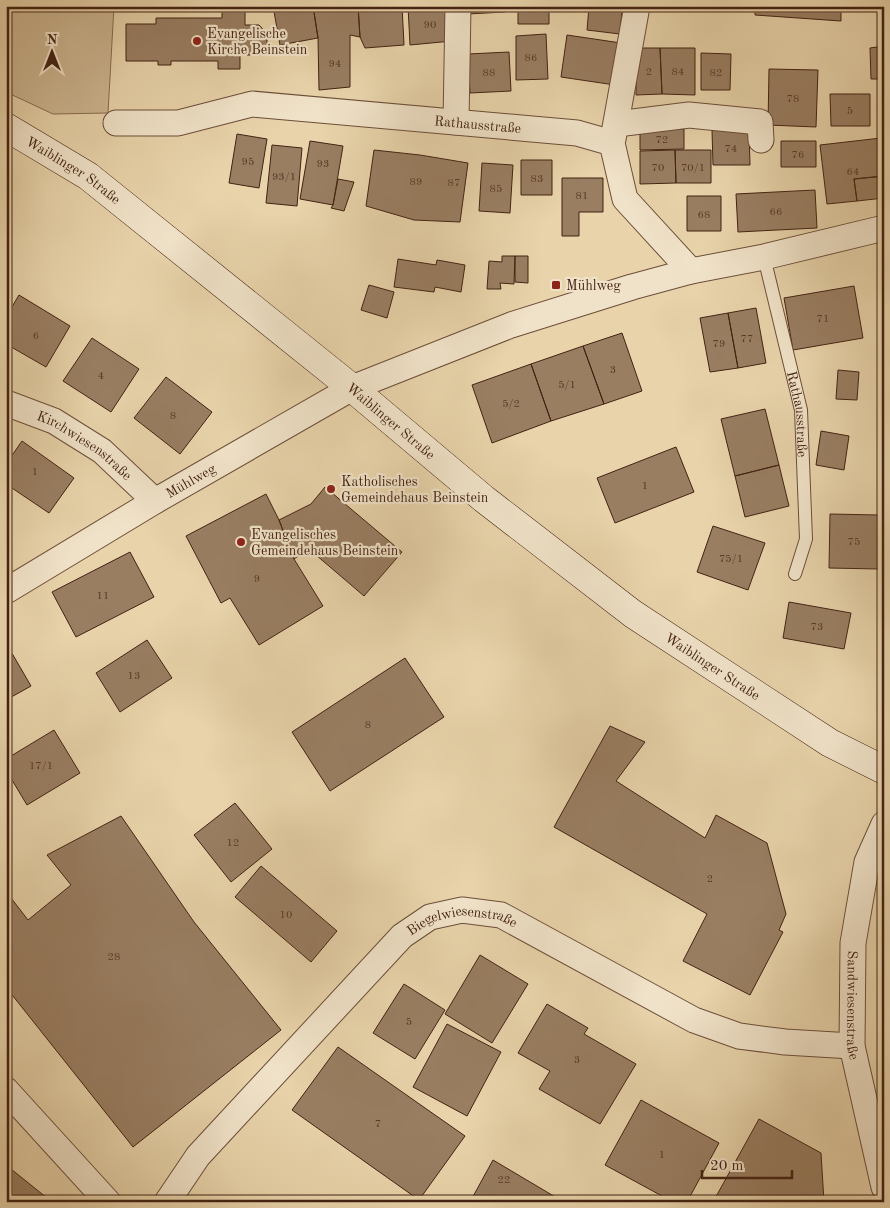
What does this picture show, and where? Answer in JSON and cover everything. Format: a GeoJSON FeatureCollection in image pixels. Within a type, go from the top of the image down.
{"type":"FeatureCollection","features":[{"type":"Feature","properties":{"kind":"street"},"geometry":{"type":"LineString","coordinates":[[456,122],[458,6]]}},
{"type":"Feature","properties":{"kind":"street"},"geometry":{"type":"LineString","coordinates":[[637,6],[614,134],[625,200],[690,271],[764,257],[884,228]]}},
{"type":"Feature","properties":{"kind":"street","name":"Rathausstraße"},"geometry":{"type":"LineString","coordinates":[[116,123],[178,123],[252,104],[577,133],[614,134],[689,115],[760,122],[761,140]]}},
{"type":"Feature","properties":{"kind":"street","name":"Waiblinger Straße"},"geometry":{"type":"LineString","coordinates":[[6,127],[88,176],[352,388],[484,499],[633,614],[830,743],[884,770]]}},
{"type":"Feature","properties":{"kind":"street","name":"Mühlweg"},"geometry":{"type":"LineString","coordinates":[[6,591],[154,501],[352,388],[511,325],[690,271]]}},
{"type":"Feature","properties":{"kind":"street","name":"Kirchwiesenstraße"},"geometry":{"type":"LineString","coordinates":[[6,403],[54,421],[102,450],[154,501]]}},
{"type":"Feature","properties":{"kind":"street","name":"Sandwiesenstraße"},"geometry":{"type":"LineString","coordinates":[[884,824],[867,862],[853,943],[852,1046],[884,1187]]}},
{"type":"Feature","properties":{"kind":"street","name":"Biegelwiesenstraße"},"geometry":{"type":"LineString","coordinates":[[167,1202],[198,1156],[402,936],[430,917],[462,910],[501,914],[694,1020],[739,1036],[784,1042],[852,1046]]}},
{"type":"Feature","properties":{"kind":"street"},"geometry":{"type":"LineString","coordinates":[[6,1090],[108,1202]]}},
{"type":"Feature","properties":{"kind":"lane","name":"Rathausstraße"},"geometry":{"type":"LineString","coordinates":[[764,257],[801,410],[806,539],[796,574]]}},
{"type":"Feature","properties":{"kind":"shaded area"},"geometry":{"type":"Polygon","coordinates":[[[6,6],[114,6],[108,113],[53,114],[6,92],[6,6]]]}},
{"type":"Feature","properties":{"kind":"building"},"geometry":{"type":"Polygon","coordinates":[[[273,6],[313,6],[318,38],[280,45],[273,6]]]}},
{"type":"Feature","properties":{"kind":"building"},"geometry":{"type":"Polygon","coordinates":[[[313,6],[358,6],[360,37],[350,35],[350,87],[319,90],[318,38],[313,6]]]}},
{"type":"Feature","properties":{"kind":"building"},"geometry":{"type":"Polygon","coordinates":[[[358,6],[402,6],[404,45],[365,48],[360,37],[358,6]]]}},
{"type":"Feature","properties":{"kind":"building"},"geometry":{"type":"Polygon","coordinates":[[[408,6],[451,6],[452,41],[410,45],[408,6]]]}},
{"type":"Feature","properties":{"kind":"building"},"geometry":{"type":"Polygon","coordinates":[[[467,6],[505,6],[505,12],[467,14],[467,6]]]}},
{"type":"Feature","properties":{"kind":"building"},"geometry":{"type":"Polygon","coordinates":[[[518,6],[549,6],[549,24],[518,24],[518,6]]]}},
{"type":"Feature","properties":{"kind":"building"},"geometry":{"type":"Polygon","coordinates":[[[755,6],[841,6],[841,21],[755,15],[755,6]]]}},
{"type":"Feature","properties":{"kind":"building"},"geometry":{"type":"Polygon","coordinates":[[[589,7],[622,11],[620,34],[587,30],[589,7]]]}},
{"type":"Feature","properties":{"kind":"building","name":"Evangelische Kirche Beinstein"},"geometry":{"type":"Polygon","coordinates":[[[222,8],[245,8],[245,25],[259,25],[267,33],[267,49],[259,55],[240,55],[240,69],[218,69],[218,61],[171,61],[171,65],[158,65],[158,61],[126,61],[126,24],[156,24],[156,18],[222,18],[222,8]]]}},
{"type":"Feature","properties":{"kind":"building"},"geometry":{"type":"Polygon","coordinates":[[[546,34],[548,79],[516,80],[516,36],[546,34]]]}},
{"type":"Feature","properties":{"kind":"building"},"geometry":{"type":"Polygon","coordinates":[[[567,35],[621,43],[615,85],[561,77],[567,35]]]}},
{"type":"Feature","properties":{"kind":"building"},"geometry":{"type":"Polygon","coordinates":[[[884,46],[884,79],[871,79],[870,48],[884,46]]]}},
{"type":"Feature","properties":{"kind":"building"},"geometry":{"type":"Polygon","coordinates":[[[636,48],[660,48],[662,94],[636,95],[636,48]]]}},
{"type":"Feature","properties":{"kind":"building"},"geometry":{"type":"Polygon","coordinates":[[[660,48],[695,48],[695,95],[662,94],[660,48]]]}},
{"type":"Feature","properties":{"kind":"building"},"geometry":{"type":"Polygon","coordinates":[[[509,52],[511,91],[470,93],[468,54],[509,52]]]}},
{"type":"Feature","properties":{"kind":"building"},"geometry":{"type":"Polygon","coordinates":[[[701,53],[731,54],[730,90],[701,90],[701,53]]]}},
{"type":"Feature","properties":{"kind":"building"},"geometry":{"type":"Polygon","coordinates":[[[769,69],[818,70],[816,127],[768,125],[769,69]]]}},
{"type":"Feature","properties":{"kind":"building"},"geometry":{"type":"Polygon","coordinates":[[[830,94],[870,94],[870,126],[831,126],[830,94]]]}},
{"type":"Feature","properties":{"kind":"building"},"geometry":{"type":"Polygon","coordinates":[[[640,129],[684,129],[684,149],[640,150],[640,129]]]}},
{"type":"Feature","properties":{"kind":"building"},"geometry":{"type":"Polygon","coordinates":[[[712,130],[749,130],[750,165],[713,165],[712,130]]]}},
{"type":"Feature","properties":{"kind":"building"},"geometry":{"type":"Polygon","coordinates":[[[237,134],[267,139],[259,188],[229,183],[237,134]]]}},
{"type":"Feature","properties":{"kind":"building"},"geometry":{"type":"Polygon","coordinates":[[[881,138],[884,176],[854,179],[857,201],[827,204],[820,145],[881,138]]]}},
{"type":"Feature","properties":{"kind":"building"},"geometry":{"type":"Polygon","coordinates":[[[310,141],[343,146],[333,205],[300,199],[310,141]]]}},
{"type":"Feature","properties":{"kind":"building"},"geometry":{"type":"Polygon","coordinates":[[[781,141],[816,141],[816,167],[781,167],[781,141]]]}},
{"type":"Feature","properties":{"kind":"building"},"geometry":{"type":"Polygon","coordinates":[[[272,145],[302,148],[297,206],[266,203],[272,145]]]}},
{"type":"Feature","properties":{"kind":"building"},"geometry":{"type":"Polygon","coordinates":[[[374,150],[468,163],[460,222],[414,220],[366,206],[374,150]]]}},
{"type":"Feature","properties":{"kind":"building"},"geometry":{"type":"Polygon","coordinates":[[[675,150],[711,150],[711,183],[676,183],[675,150]]]}},
{"type":"Feature","properties":{"kind":"building"},"geometry":{"type":"Polygon","coordinates":[[[675,150],[676,183],[640,184],[640,151],[675,150]]]}},
{"type":"Feature","properties":{"kind":"building"},"geometry":{"type":"Polygon","coordinates":[[[521,160],[552,160],[552,195],[521,195],[521,160]]]}},
{"type":"Feature","properties":{"kind":"building"},"geometry":{"type":"Polygon","coordinates":[[[482,163],[513,165],[510,213],[479,211],[482,163]]]}},
{"type":"Feature","properties":{"kind":"building"},"geometry":{"type":"Polygon","coordinates":[[[884,176],[884,198],[857,201],[854,179],[884,176]]]}},
{"type":"Feature","properties":{"kind":"building"},"geometry":{"type":"Polygon","coordinates":[[[562,178],[603,178],[603,212],[579,212],[579,236],[562,236],[562,178]]]}},
{"type":"Feature","properties":{"kind":"building"},"geometry":{"type":"Polygon","coordinates":[[[338,179],[354,182],[344,211],[331,208],[338,179]]]}},
{"type":"Feature","properties":{"kind":"building"},"geometry":{"type":"Polygon","coordinates":[[[815,190],[817,228],[738,232],[736,194],[815,190]]]}},
{"type":"Feature","properties":{"kind":"building"},"geometry":{"type":"Polygon","coordinates":[[[687,196],[721,196],[721,231],[687,231],[687,196]]]}},
{"type":"Feature","properties":{"kind":"building"},"geometry":{"type":"Polygon","coordinates":[[[502,256],[515,256],[514,284],[500,283],[501,289],[487,289],[489,261],[502,262],[502,256]]]}},
{"type":"Feature","properties":{"kind":"building"},"geometry":{"type":"Polygon","coordinates":[[[515,256],[528,256],[528,283],[515,282],[515,256]]]}},
{"type":"Feature","properties":{"kind":"building"},"geometry":{"type":"Polygon","coordinates":[[[398,259],[436,265],[437,260],[465,265],[461,292],[435,287],[434,292],[394,287],[398,259]]]}},
{"type":"Feature","properties":{"kind":"building"},"geometry":{"type":"Polygon","coordinates":[[[369,285],[394,292],[387,318],[361,310],[369,285]]]}},
{"type":"Feature","properties":{"kind":"building"},"geometry":{"type":"Polygon","coordinates":[[[854,286],[863,338],[793,350],[784,298],[854,286]]]}},
{"type":"Feature","properties":{"kind":"building"},"geometry":{"type":"Polygon","coordinates":[[[19,295],[70,326],[46,367],[6,344],[6,317],[19,295]]]}},
{"type":"Feature","properties":{"kind":"building"},"geometry":{"type":"Polygon","coordinates":[[[756,308],[766,363],[738,368],[728,313],[756,308]]]}},
{"type":"Feature","properties":{"kind":"building"},"geometry":{"type":"Polygon","coordinates":[[[728,313],[738,368],[710,372],[700,318],[728,313]]]}},
{"type":"Feature","properties":{"kind":"building"},"geometry":{"type":"Polygon","coordinates":[[[622,333],[642,391],[604,404],[583,346],[622,333]]]}},
{"type":"Feature","properties":{"kind":"building"},"geometry":{"type":"Polygon","coordinates":[[[92,338],[139,369],[111,412],[63,381],[92,338]]]}},
{"type":"Feature","properties":{"kind":"building"},"geometry":{"type":"Polygon","coordinates":[[[583,346],[604,404],[551,421],[531,364],[583,346]]]}},
{"type":"Feature","properties":{"kind":"building"},"geometry":{"type":"Polygon","coordinates":[[[531,364],[551,421],[492,443],[472,385],[531,364]]]}},
{"type":"Feature","properties":{"kind":"building"},"geometry":{"type":"Polygon","coordinates":[[[838,370],[859,372],[857,400],[836,399],[838,370]]]}},
{"type":"Feature","properties":{"kind":"building"},"geometry":{"type":"Polygon","coordinates":[[[166,377],[212,412],[180,454],[134,418],[166,377]]]}},
{"type":"Feature","properties":{"kind":"building"},"geometry":{"type":"Polygon","coordinates":[[[765,409],[779,465],[735,476],[721,419],[765,409]]]}},
{"type":"Feature","properties":{"kind":"building"},"geometry":{"type":"Polygon","coordinates":[[[821,431],[849,436],[844,470],[816,465],[821,431]]]}},
{"type":"Feature","properties":{"kind":"building"},"geometry":{"type":"Polygon","coordinates":[[[22,441],[74,478],[49,513],[6,484],[6,464],[22,441]]]}},
{"type":"Feature","properties":{"kind":"building"},"geometry":{"type":"Polygon","coordinates":[[[676,447],[694,492],[615,523],[597,478],[676,447]]]}},
{"type":"Feature","properties":{"kind":"building"},"geometry":{"type":"Polygon","coordinates":[[[779,465],[789,506],[745,517],[735,476],[779,465]]]}},
{"type":"Feature","properties":{"kind":"building"},"geometry":{"type":"Polygon","coordinates":[[[325,487],[402,552],[364,596],[309,549],[294,559],[279,520],[311,504],[325,487]]]}},
{"type":"Feature","properties":{"kind":"building"},"geometry":{"type":"Polygon","coordinates":[[[266,494],[279,520],[294,559],[323,606],[259,645],[230,598],[221,603],[186,536],[266,494]]]}},
{"type":"Feature","properties":{"kind":"building"},"geometry":{"type":"Polygon","coordinates":[[[830,514],[879,515],[879,569],[829,568],[830,514]]]}},
{"type":"Feature","properties":{"kind":"building"},"geometry":{"type":"Polygon","coordinates":[[[713,526],[765,543],[748,590],[697,572],[713,526]]]}},
{"type":"Feature","properties":{"kind":"building"},"geometry":{"type":"Polygon","coordinates":[[[130,552],[154,597],[76,637],[52,592],[130,552]]]}},
{"type":"Feature","properties":{"kind":"building"},"geometry":{"type":"Polygon","coordinates":[[[789,602],[851,613],[844,649],[783,638],[789,602]]]}},
{"type":"Feature","properties":{"kind":"building"},"geometry":{"type":"Polygon","coordinates":[[[147,640],[172,678],[120,712],[96,673],[147,640]]]}},
{"type":"Feature","properties":{"kind":"building"},"geometry":{"type":"Polygon","coordinates":[[[6,643],[31,686],[6,700],[6,643]]]}},
{"type":"Feature","properties":{"kind":"building"},"geometry":{"type":"Polygon","coordinates":[[[405,658],[444,717],[330,791],[292,732],[405,658]]]}},
{"type":"Feature","properties":{"kind":"building"},"geometry":{"type":"Polygon","coordinates":[[[610,726],[645,742],[616,781],[705,838],[716,815],[767,843],[786,914],[779,930],[783,932],[750,995],[683,961],[707,914],[554,827],[610,726]]]}},
{"type":"Feature","properties":{"kind":"building"},"geometry":{"type":"Polygon","coordinates":[[[54,730],[80,773],[27,805],[6,770],[6,759],[54,730]]]}},
{"type":"Feature","properties":{"kind":"building"},"geometry":{"type":"Polygon","coordinates":[[[235,803],[272,849],[231,882],[194,835],[235,803]]]}},
{"type":"Feature","properties":{"kind":"building"},"geometry":{"type":"Polygon","coordinates":[[[121,816],[194,922],[281,1030],[133,1147],[9,991],[6,994],[6,896],[8,894],[28,920],[71,885],[47,855],[121,816]]]}},
{"type":"Feature","properties":{"kind":"building"},"geometry":{"type":"Polygon","coordinates":[[[261,866],[337,931],[311,962],[235,897],[261,866]]]}},
{"type":"Feature","properties":{"kind":"building"},"geometry":{"type":"Polygon","coordinates":[[[480,955],[528,984],[492,1043],[445,1014],[480,955]]]}},
{"type":"Feature","properties":{"kind":"building"},"geometry":{"type":"Polygon","coordinates":[[[404,984],[445,1010],[415,1059],[373,1033],[404,984]]]}},
{"type":"Feature","properties":{"kind":"building"},"geometry":{"type":"Polygon","coordinates":[[[547,1004],[588,1028],[584,1034],[636,1064],[600,1124],[539,1089],[550,1071],[518,1053],[547,1004]]]}},
{"type":"Feature","properties":{"kind":"building"},"geometry":{"type":"Polygon","coordinates":[[[447,1024],[501,1052],[467,1116],[413,1087],[447,1024]]]}},
{"type":"Feature","properties":{"kind":"building"},"geometry":{"type":"Polygon","coordinates":[[[338,1047],[465,1136],[419,1200],[292,1110],[338,1047]]]}},
{"type":"Feature","properties":{"kind":"building"},"geometry":{"type":"Polygon","coordinates":[[[641,1100],[719,1143],[687,1202],[673,1202],[605,1165],[641,1100]]]}},
{"type":"Feature","properties":{"kind":"building"},"geometry":{"type":"Polygon","coordinates":[[[759,1119],[821,1153],[824,1202],[713,1202],[759,1119]]]}},
{"type":"Feature","properties":{"kind":"building"},"geometry":{"type":"Polygon","coordinates":[[[493,1160],[557,1198],[555,1202],[470,1202],[493,1160]]]}},
{"type":"Feature","properties":{"kind":"building"},"geometry":{"type":"Polygon","coordinates":[[[6,1165],[52,1202],[6,1202],[6,1165]]]}},
{"type":"Feature","properties":{"kind":"place","name":"Evangelische Kirche Beinstein"},"geometry":{"type":"Point","coordinates":[197,41]}},
{"type":"Feature","properties":{"kind":"place","name":"Mühlweg"},"geometry":{"type":"Point","coordinates":[556,285]}},
{"type":"Feature","properties":{"kind":"place","name":"Katholisches Gemeindehaus Beinstein"},"geometry":{"type":"Point","coordinates":[331,489]}},
{"type":"Feature","properties":{"kind":"place","name":"Evangelisches Gemeindehaus Beinstein"},"geometry":{"type":"Point","coordinates":[241,542]}}]}
